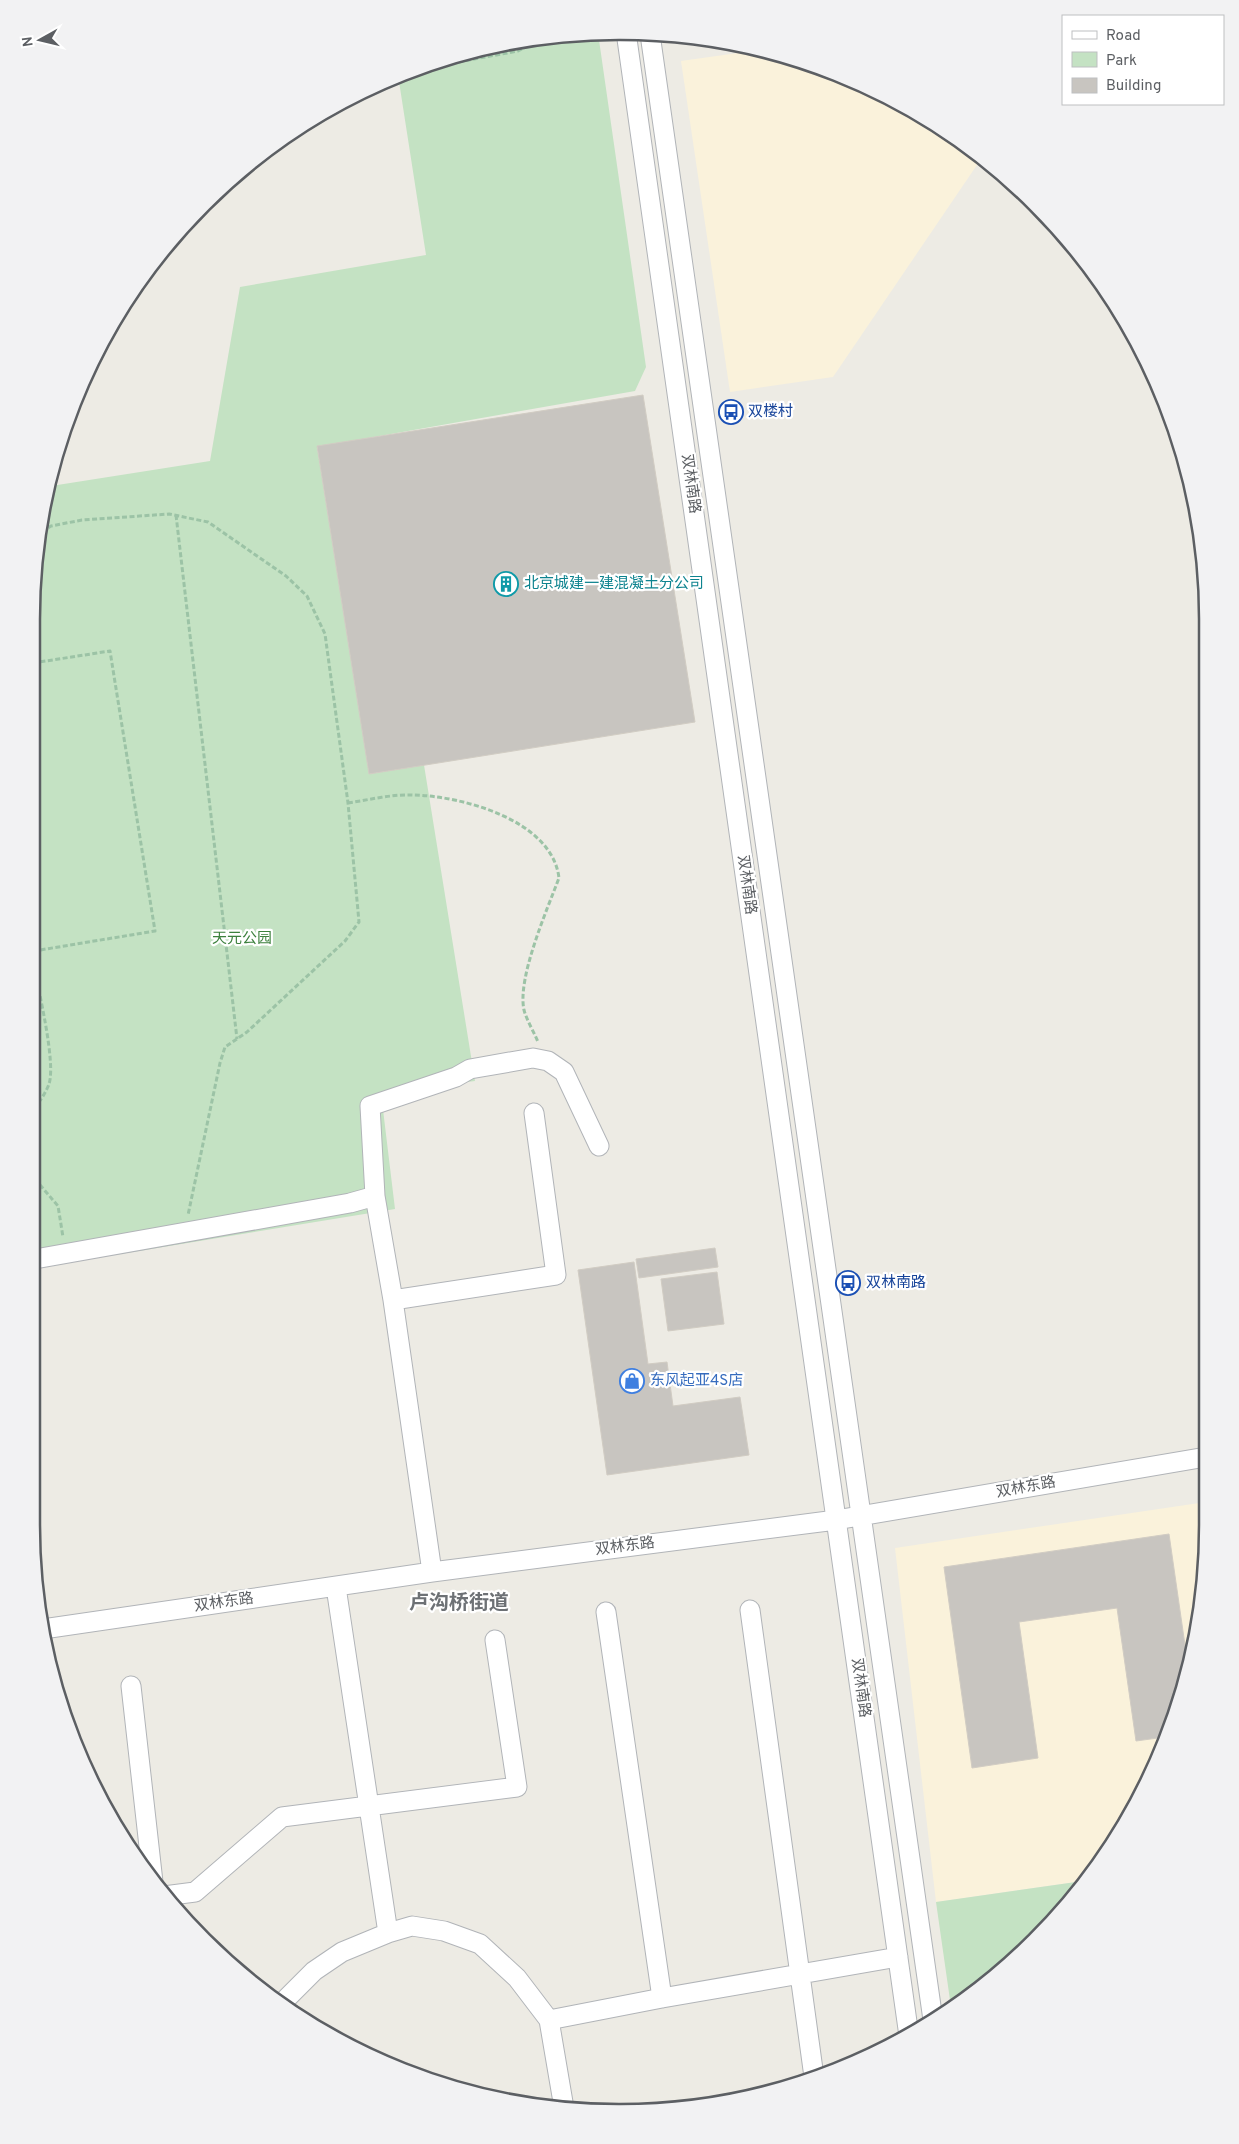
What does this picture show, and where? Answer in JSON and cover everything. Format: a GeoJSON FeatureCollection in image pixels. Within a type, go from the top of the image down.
{"type":"FeatureCollection","features":[{"type":"Feature","properties":{"kind":"street","name":"双林南路"},"geometry":{"type":"LineString","coordinates":[[627,40],[908,2027]]}},
{"type":"Feature","properties":{"kind":"street","name":"双林南路"},"geometry":{"type":"LineString","coordinates":[[651,41],[932,2012]]}},
{"type":"Feature","properties":{"kind":"street"},"geometry":{"type":"LineString","coordinates":[[432,1572],[393,1300],[375,1196],[370,1106],[456,1077],[470,1069],[533,1058],[548,1061],[564,1072],[599,1146]]}},
{"type":"Feature","properties":{"kind":"street"},"geometry":{"type":"LineString","coordinates":[[393,1300],[556,1275],[534,1113]]}},
{"type":"Feature","properties":{"kind":"street"},"geometry":{"type":"LineString","coordinates":[[40,1258],[350,1203],[375,1196]]}},
{"type":"Feature","properties":{"kind":"street","name":"双林东路"},"geometry":{"type":"LineString","coordinates":[[49,1628],[432,1572],[836,1520],[1199,1459]]}},
{"type":"Feature","properties":{"kind":"street"},"geometry":{"type":"LineString","coordinates":[[336,1587],[388,1933]]}},
{"type":"Feature","properties":{"kind":"street"},"geometry":{"type":"LineString","coordinates":[[750,1610],[813,2070]]}},
{"type":"Feature","properties":{"kind":"street"},"geometry":{"type":"LineString","coordinates":[[606,1612],[662,1998]]}},
{"type":"Feature","properties":{"kind":"street"},"geometry":{"type":"LineString","coordinates":[[174,1895],[195,1892],[282,1817],[517,1787],[495,1640]]}},
{"type":"Feature","properties":{"kind":"street"},"geometry":{"type":"LineString","coordinates":[[131,1686],[151,1864]]}},
{"type":"Feature","properties":{"kind":"street"},"geometry":{"type":"LineString","coordinates":[[286,1998],[314,1971],[342,1952],[388,1933],[412,1926],[444,1931],[480,1944],[517,1978],[549,2020],[563,2101]]}},
{"type":"Feature","properties":{"kind":"street"},"geometry":{"type":"LineString","coordinates":[[549,2020],[800,1973],[898,1957]]}},
{"type":"Feature","properties":{"kind":"path"},"geometry":{"type":"LineString","coordinates":[[473,59],[518,51],[523,48]]}},
{"type":"Feature","properties":{"kind":"path"},"geometry":{"type":"LineString","coordinates":[[47,528],[82,520],[170,514],[208,522],[286,576],[307,596],[325,634],[348,803],[360,922],[345,941],[247,1032],[226,1047],[220,1063],[185,1233]]}},
{"type":"Feature","properties":{"kind":"path"},"geometry":{"type":"LineString","coordinates":[[176,515],[236,1039]]}},
{"type":"Feature","properties":{"kind":"path"},"geometry":{"type":"LineString","coordinates":[[40,662],[110,651],[155,931],[40,950]]}},
{"type":"Feature","properties":{"kind":"path"},"geometry":{"type":"LineString","coordinates":[[348,803],[410,795],[443,797],[492,811],[527,829],[549,852],[557,866],[559,878],[530,962],[524,993],[524,1010],[548,1061]]}},
{"type":"Feature","properties":{"kind":"path"},"geometry":{"type":"LineString","coordinates":[[40,998],[48,1039],[50,1070],[50,1083],[40,1099]]}},
{"type":"Feature","properties":{"kind":"path"},"geometry":{"type":"LineString","coordinates":[[40,1185],[58,1206],[62,1222],[65,1254]]}},
{"type":"Feature","properties":{"kind":"shaded area"},"geometry":{"type":"Polygon","coordinates":[[[740,53],[806,71],[876,100],[941,138],[977,164],[833,377],[730,392],[681,61],[740,53]]]}},
{"type":"Feature","properties":{"kind":"shaded area"},"geometry":{"type":"Polygon","coordinates":[[[1199,1503],[1198,1562],[1194,1600],[1188,1638],[1168,1711],[1139,1781],[1101,1846],[1075,1882],[936,1902],[895,1548],[1199,1503]]]}},
{"type":"Feature","properties":{"kind":"green space","name":"天元公园"},"geometry":{"type":"Polygon","coordinates":[[[599,41],[646,367],[635,391],[317,447],[369,774],[424,765],[475,1081],[381,1093],[395,1209],[40,1267],[40,620],[45,544],[56,485],[210,461],[240,287],[426,255],[399,84],[433,71],[506,51],[544,45],[599,41]]]}},
{"type":"Feature","properties":{"kind":"green space"},"geometry":{"type":"Polygon","coordinates":[[[1075,1882],[1055,1907],[1002,1960],[950,2000],[936,1902],[1075,1882]]]}},
{"type":"Feature","properties":{"kind":"building","name":"北京城建一建混凝土分公司"},"geometry":{"type":"Polygon","coordinates":[[[643,395],[695,722],[369,774],[317,446],[643,395]]]}},
{"type":"Feature","properties":{"kind":"building"},"geometry":{"type":"Polygon","coordinates":[[[715,1248],[718,1267],[639,1278],[636,1259],[715,1248]]]}},
{"type":"Feature","properties":{"kind":"building","name":"东风起亚4S店"},"geometry":{"type":"Polygon","coordinates":[[[634,1262],[648,1364],[667,1362],[673,1406],[740,1397],[749,1455],[607,1475],[578,1270],[634,1262]]]}},
{"type":"Feature","properties":{"kind":"building"},"geometry":{"type":"Polygon","coordinates":[[[717,1272],[724,1324],[668,1331],[661,1279],[717,1272]]]}},
{"type":"Feature","properties":{"kind":"building"},"geometry":{"type":"Polygon","coordinates":[[[1169,1534],[1185,1648],[1168,1711],[1158,1738],[1136,1741],[1117,1608],[1019,1622],[1038,1758],[972,1768],[944,1567],[1169,1534]]]}},
{"type":"Feature","properties":{"kind":"place","name":"双楼村"},"geometry":{"type":"Point","coordinates":[731,412]}},
{"type":"Feature","properties":{"kind":"place","name":"北京城建一建混凝土分公司"},"geometry":{"type":"Point","coordinates":[506,584]}},
{"type":"Feature","properties":{"kind":"place","name":"双林南路"},"geometry":{"type":"Point","coordinates":[848,1283]}},
{"type":"Feature","properties":{"kind":"place","name":"东风起亚4S店"},"geometry":{"type":"Point","coordinates":[632,1381]}},
{"type":"Feature","properties":{"kind":"district","name":"卢沟桥街道"},"geometry":{"type":"Point","coordinates":[459,1604]}}]}
